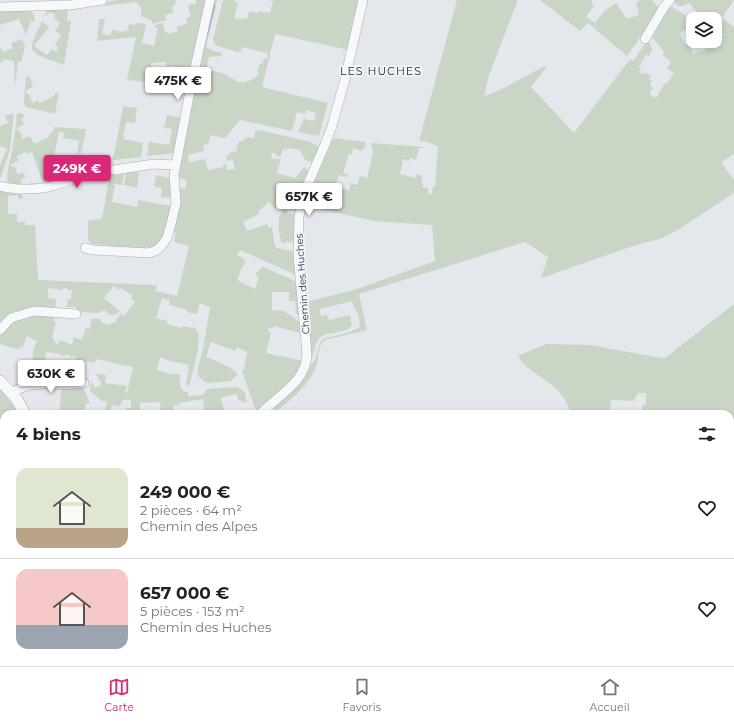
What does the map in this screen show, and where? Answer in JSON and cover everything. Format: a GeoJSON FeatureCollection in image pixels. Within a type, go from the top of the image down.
{"type":"FeatureCollection","features":[{"type":"Feature","properties":{"kind":"street"},"geometry":{"type":"LineString","coordinates":[[0,7],[71,5],[102,0]]}},
{"type":"Feature","properties":{"kind":"street"},"geometry":{"type":"LineString","coordinates":[[85,248],[94,250],[149,253],[157,250],[167,238],[176,204],[174,184],[176,165],[191,86],[210,0]]}},
{"type":"Feature","properties":{"kind":"street","name":"Chemin des Huches"},"geometry":{"type":"LineString","coordinates":[[264,410],[299,378],[306,362],[307,347],[298,255],[299,216],[304,193],[332,126],[345,79],[363,0]]}},
{"type":"Feature","properties":{"kind":"street"},"geometry":{"type":"LineString","coordinates":[[645,39],[664,7],[670,0]]}},
{"type":"Feature","properties":{"kind":"street"},"geometry":{"type":"LineString","coordinates":[[0,186],[18,188],[52,187],[96,171],[154,164],[176,165]]}},
{"type":"Feature","properties":{"kind":"street"},"geometry":{"type":"LineString","coordinates":[[0,330],[11,318],[34,311],[76,314]]}},
{"type":"Feature","properties":{"kind":"street"},"geometry":{"type":"LineString","coordinates":[[0,381],[16,398],[23,410]]}},
{"type":"Feature","properties":{"kind":"street"},"geometry":{"type":"LineString","coordinates":[[12,394],[18,390],[38,383],[77,385],[84,383]]}},
{"type":"Feature","properties":{"kind":"green space"},"geometry":{"type":"Polygon","coordinates":[[[116,0],[175,0],[176,3],[172,7],[173,13],[165,15],[167,20],[153,24],[151,20],[141,16],[141,7],[136,2],[104,6],[107,2],[116,0]]]}},
{"type":"Feature","properties":{"kind":"green space"},"geometry":{"type":"Polygon","coordinates":[[[196,0],[206,0],[188,79],[184,82],[178,80],[179,70],[175,70],[174,66],[166,67],[166,62],[151,63],[152,75],[162,74],[163,82],[172,85],[127,80],[136,37],[97,41],[99,19],[105,19],[102,34],[110,36],[112,30],[128,31],[129,24],[145,24],[142,43],[154,46],[158,28],[154,27],[155,25],[163,23],[164,30],[169,34],[178,31],[177,27],[187,24],[186,18],[191,16],[188,8],[190,4],[196,4],[196,0]]]}},
{"type":"Feature","properties":{"kind":"green space"},"geometry":{"type":"Polygon","coordinates":[[[217,0],[206,47],[213,51],[222,53],[222,56],[209,57],[206,70],[225,74],[242,83],[247,82],[259,74],[257,71],[260,64],[262,64],[264,59],[267,59],[268,53],[242,47],[241,51],[238,52],[217,46],[215,44],[213,39],[223,0],[234,0],[234,2],[238,2],[234,18],[238,19],[248,18],[249,11],[257,13],[258,11],[270,13],[273,0],[361,0],[349,50],[275,34],[262,87],[328,103],[319,136],[298,132],[304,119],[314,121],[316,113],[306,110],[305,114],[297,112],[292,131],[240,120],[226,137],[224,138],[211,135],[208,144],[203,145],[204,151],[188,155],[189,162],[205,159],[208,170],[223,167],[223,165],[226,164],[227,170],[235,169],[233,159],[227,161],[226,156],[233,151],[236,152],[238,143],[248,137],[254,138],[255,131],[258,130],[311,142],[321,148],[314,163],[305,160],[300,150],[287,148],[287,150],[283,149],[281,156],[272,153],[272,159],[281,159],[277,173],[295,178],[304,167],[307,168],[306,170],[310,171],[298,204],[295,207],[280,206],[275,209],[269,201],[258,212],[259,214],[243,222],[247,231],[267,224],[268,228],[272,227],[276,248],[291,251],[295,254],[296,275],[240,250],[237,255],[244,259],[245,265],[243,265],[237,280],[255,289],[259,276],[255,274],[263,267],[293,280],[296,284],[300,298],[301,318],[296,313],[295,301],[289,301],[289,292],[272,292],[272,310],[284,311],[301,323],[303,334],[274,326],[273,328],[269,327],[268,331],[271,332],[266,353],[304,361],[296,376],[284,389],[259,410],[256,410],[242,371],[244,369],[247,352],[237,347],[235,351],[211,342],[206,357],[229,367],[238,374],[231,381],[206,383],[198,376],[198,367],[203,349],[210,307],[200,303],[197,314],[169,305],[170,300],[162,298],[156,318],[167,321],[167,324],[181,328],[182,326],[193,328],[194,326],[199,334],[198,350],[189,387],[186,383],[189,365],[166,360],[160,357],[157,370],[172,375],[173,373],[181,375],[181,387],[183,391],[188,392],[188,396],[203,395],[207,389],[237,387],[245,392],[247,403],[238,400],[237,394],[221,398],[224,410],[204,410],[203,399],[179,403],[179,405],[173,406],[174,410],[161,410],[160,402],[140,403],[140,410],[126,410],[126,408],[131,408],[131,400],[123,400],[120,406],[112,405],[110,410],[105,410],[107,402],[102,401],[90,391],[91,381],[95,388],[102,385],[94,373],[106,375],[105,383],[127,386],[125,392],[127,393],[133,367],[96,359],[95,363],[86,361],[83,374],[80,377],[80,371],[75,356],[70,357],[69,354],[63,356],[60,354],[46,352],[45,362],[61,363],[67,380],[41,378],[32,368],[33,351],[37,341],[27,336],[23,346],[17,349],[0,344],[0,335],[11,324],[23,317],[52,314],[56,323],[52,338],[54,339],[54,342],[58,344],[60,340],[72,345],[74,337],[82,340],[86,328],[90,329],[92,318],[100,319],[102,323],[109,325],[116,322],[121,314],[124,316],[135,302],[131,299],[133,296],[121,288],[119,290],[114,286],[104,298],[120,311],[118,313],[112,315],[108,314],[105,310],[97,313],[76,312],[76,307],[67,307],[68,299],[71,299],[72,290],[68,290],[67,288],[63,288],[62,290],[48,288],[48,298],[56,299],[55,309],[31,308],[11,315],[0,325],[0,188],[10,190],[10,193],[22,194],[23,199],[19,199],[17,195],[8,196],[8,214],[17,214],[17,222],[25,222],[25,225],[35,225],[38,280],[157,285],[156,291],[177,296],[189,246],[174,242],[176,234],[172,228],[179,205],[178,188],[185,189],[187,180],[178,178],[190,114],[189,112],[193,88],[212,2],[217,0]]]}},
{"type":"Feature","properties":{"kind":"green space"},"geometry":{"type":"Polygon","coordinates":[[[457,0],[518,0],[489,75],[484,96],[548,65],[531,87],[574,133],[630,59],[633,61],[647,41],[651,45],[652,50],[649,56],[646,55],[639,67],[641,69],[639,72],[643,74],[645,72],[651,76],[649,79],[652,81],[650,85],[653,88],[649,94],[656,98],[665,83],[667,84],[674,73],[667,68],[671,62],[663,55],[664,52],[652,37],[668,8],[672,7],[686,16],[686,30],[680,33],[686,45],[686,48],[691,48],[693,54],[706,48],[722,48],[722,37],[725,35],[722,33],[722,18],[734,27],[734,154],[721,162],[734,180],[734,193],[678,230],[660,239],[636,245],[541,278],[548,257],[525,242],[359,294],[367,330],[325,340],[321,345],[316,367],[309,380],[299,392],[278,410],[275,410],[273,407],[304,378],[311,364],[315,360],[320,343],[323,339],[350,332],[360,327],[358,314],[352,301],[320,309],[321,316],[327,315],[329,320],[350,315],[352,325],[346,330],[326,334],[319,338],[314,353],[310,358],[306,302],[357,289],[435,261],[432,225],[374,221],[307,206],[314,183],[332,141],[335,138],[366,142],[364,149],[361,151],[353,148],[352,154],[349,154],[343,173],[348,175],[348,177],[339,175],[335,187],[349,190],[351,183],[357,185],[360,176],[367,178],[373,153],[371,143],[423,147],[419,148],[416,160],[410,158],[409,161],[403,159],[400,174],[415,178],[417,174],[421,175],[423,188],[428,188],[428,194],[432,194],[433,186],[435,186],[438,147],[428,142],[419,141],[457,0]]]}},
{"type":"Feature","properties":{"kind":"green space"},"geometry":{"type":"Polygon","coordinates":[[[540,0],[592,0],[591,3],[594,5],[586,17],[595,23],[604,11],[616,3],[627,19],[639,15],[636,3],[640,0],[652,0],[659,10],[627,56],[588,23],[580,31],[540,0]]]}},
{"type":"Feature","properties":{"kind":"green space"},"geometry":{"type":"Polygon","coordinates":[[[675,0],[734,0],[722,18],[722,12],[697,12],[689,3],[680,6],[675,3],[675,0]]]}},
{"type":"Feature","properties":{"kind":"green space"},"geometry":{"type":"Polygon","coordinates":[[[68,8],[67,21],[71,21],[64,65],[37,54],[32,49],[32,46],[42,21],[49,27],[34,46],[47,55],[52,49],[56,52],[58,48],[55,45],[61,35],[55,31],[60,23],[54,18],[55,16],[53,13],[49,13],[43,17],[47,10],[68,8]]]}},
{"type":"Feature","properties":{"kind":"green space"},"geometry":{"type":"Polygon","coordinates":[[[0,10],[29,10],[32,12],[34,22],[31,21],[26,35],[19,19],[0,25],[0,10]]]}},
{"type":"Feature","properties":{"kind":"green space"},"geometry":{"type":"Polygon","coordinates":[[[22,39],[25,47],[21,62],[18,62],[15,86],[14,63],[13,61],[4,59],[3,62],[0,63],[0,47],[3,52],[13,48],[11,43],[22,39]]]}},
{"type":"Feature","properties":{"kind":"green space"},"geometry":{"type":"Polygon","coordinates":[[[26,76],[30,77],[33,87],[26,90],[26,94],[28,93],[33,103],[38,100],[39,103],[42,102],[59,92],[55,114],[26,107],[24,103],[26,76]]]}},
{"type":"Feature","properties":{"kind":"green space"},"geometry":{"type":"Polygon","coordinates":[[[123,106],[137,108],[135,123],[126,122],[123,139],[143,143],[141,157],[113,160],[123,106]]]}},
{"type":"Feature","properties":{"kind":"green space"},"geometry":{"type":"Polygon","coordinates":[[[14,113],[10,150],[0,179],[0,165],[7,149],[0,146],[0,126],[8,123],[5,116],[14,113]]]}},
{"type":"Feature","properties":{"kind":"green space"},"geometry":{"type":"Polygon","coordinates":[[[17,113],[23,114],[25,117],[21,119],[24,124],[17,128],[17,131],[19,130],[23,139],[30,136],[34,144],[49,137],[54,127],[86,129],[81,154],[77,153],[79,141],[63,138],[64,133],[59,132],[54,156],[60,157],[59,163],[63,164],[63,171],[58,172],[60,178],[43,183],[32,152],[27,154],[26,152],[17,156],[18,161],[11,164],[11,167],[14,166],[18,175],[23,172],[26,178],[22,178],[21,184],[8,183],[8,170],[17,113]]]}},
{"type":"Feature","properties":{"kind":"green space"},"geometry":{"type":"Polygon","coordinates":[[[167,115],[183,118],[176,153],[147,156],[149,142],[169,145],[172,129],[164,128],[167,115]]]}},
{"type":"Feature","properties":{"kind":"green space"},"geometry":{"type":"Polygon","coordinates":[[[116,172],[117,175],[124,174],[122,185],[115,184],[112,202],[137,207],[138,200],[170,206],[171,208],[166,231],[159,244],[146,249],[129,249],[92,244],[88,240],[88,220],[102,219],[110,173],[116,172]]]}},
{"type":"Feature","properties":{"kind":"green space"},"geometry":{"type":"Polygon","coordinates":[[[126,173],[139,173],[137,188],[124,185],[126,173]]]}},
{"type":"Feature","properties":{"kind":"green space"},"geometry":{"type":"Polygon","coordinates":[[[156,175],[170,178],[171,195],[169,198],[161,197],[162,188],[154,186],[156,175]]]}},
{"type":"Feature","properties":{"kind":"green space"},"geometry":{"type":"Polygon","coordinates":[[[283,209],[288,211],[287,213],[296,215],[294,239],[291,243],[286,241],[285,244],[281,241],[278,227],[279,217],[283,209]]]}},
{"type":"Feature","properties":{"kind":"green space"},"geometry":{"type":"Polygon","coordinates":[[[734,304],[734,410],[642,410],[643,404],[646,405],[646,393],[638,393],[633,401],[611,400],[610,410],[569,410],[565,399],[559,392],[532,371],[518,356],[546,344],[590,345],[665,358],[734,304]]]}},
{"type":"Feature","properties":{"kind":"green space"},"geometry":{"type":"Polygon","coordinates":[[[61,388],[84,389],[90,404],[86,403],[85,410],[61,410],[61,388]]]}},
{"type":"Feature","properties":{"kind":"green space"},"geometry":{"type":"Polygon","coordinates":[[[0,389],[16,410],[0,410],[0,389]]]}},
{"type":"Feature","properties":{"kind":"waterway"},"geometry":{"type":"LineString","coordinates":[[207,34],[214,6]]}},
{"type":"Feature","properties":{"kind":"district","name":"LES HUCHES"},"geometry":{"type":"Point","coordinates":[381,71]}}]}
